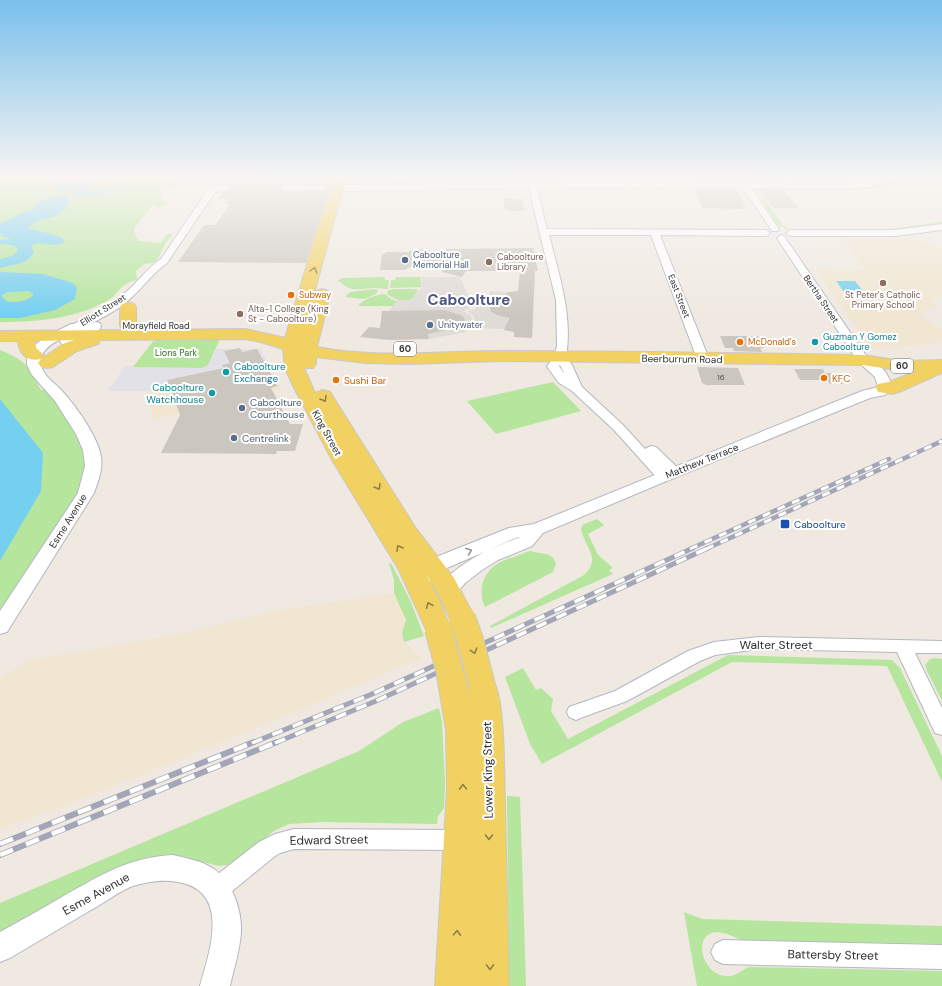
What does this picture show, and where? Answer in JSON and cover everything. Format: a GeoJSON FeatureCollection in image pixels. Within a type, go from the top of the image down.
{"type":"FeatureCollection","features":[{"type":"Feature","properties":{"kind":"main road","name":"King Street"},"geometry":{"type":"LineString","coordinates":[[327,224],[302,342],[307,366],[316,386],[404,528],[426,574]]}},
{"type":"Feature","properties":{"kind":"main road","name":"King Street"},"geometry":{"type":"LineString","coordinates":[[302,342],[328,272],[330,250],[335,224]]}},
{"type":"Feature","properties":{"kind":"main road"},"geometry":{"type":"LineString","coordinates":[[128,307],[128,326]]}},
{"type":"Feature","properties":{"kind":"main road","name":"Morayfield Road"},"geometry":{"type":"LineString","coordinates":[[0,336],[59,335],[95,326],[256,326],[274,328],[302,342]]}},
{"type":"Feature","properties":{"kind":"main road","name":"Morayfield Road"},"geometry":{"type":"LineString","coordinates":[[0,327],[77,331],[111,335],[245,334],[302,342]]}},
{"type":"Feature","properties":{"kind":"main road"},"geometry":{"type":"LineString","coordinates":[[19,336],[26,340],[28,350],[41,359],[71,347],[111,335]]}},
{"type":"Feature","properties":{"kind":"main road","name":"Beerburrum Road"},"geometry":{"type":"LineString","coordinates":[[302,342],[336,355],[365,357],[459,358],[500,356],[863,360],[902,366],[942,365]]}},
{"type":"Feature","properties":{"kind":"main road","name":"Beerburrum Road"},"geometry":{"type":"LineString","coordinates":[[863,360],[880,357],[942,353]]}},
{"type":"Feature","properties":{"kind":"main road"},"geometry":{"type":"LineString","coordinates":[[885,388],[892,388],[935,370],[942,365]]}},
{"type":"Feature","properties":{"kind":"main road","name":"Lower King Street"},"geometry":{"type":"LineString","coordinates":[[426,574],[448,590],[462,618],[474,652],[469,691],[461,730],[463,790],[454,986]]}},
{"type":"Feature","properties":{"kind":"main road","name":"Lower King Street"},"geometry":{"type":"LineString","coordinates":[[426,574],[426,599],[438,629],[451,676],[486,705],[489,751],[490,986]]}},
{"type":"Feature","properties":{"kind":"street","name":"Elliott Street"},"geometry":{"type":"LineString","coordinates":[[95,326],[128,307],[146,290],[189,224]]}},
{"type":"Feature","properties":{"kind":"street"},"geometry":{"type":"LineString","coordinates":[[542,224],[561,300],[562,346],[560,357],[553,366],[556,372],[563,381],[576,388],[618,427],[635,436],[668,474]]}},
{"type":"Feature","properties":{"kind":"street","name":"Bertha Street"},"geometry":{"type":"LineString","coordinates":[[775,224],[863,360]]}},
{"type":"Feature","properties":{"kind":"street"},"geometry":{"type":"LineString","coordinates":[[544,232],[766,233],[772,236],[782,233],[895,233],[942,227]]}},
{"type":"Feature","properties":{"kind":"street","name":"East Street"},"geometry":{"type":"LineString","coordinates":[[654,232],[703,359]]}},
{"type":"Feature","properties":{"kind":"street","name":"Elliott Street"},"geometry":{"type":"LineString","coordinates":[[77,331],[124,299],[154,267],[164,261]]}},
{"type":"Feature","properties":{"kind":"street"},"geometry":{"type":"LineString","coordinates":[[59,335],[43,345],[41,359],[48,358],[54,350],[77,331]]}},
{"type":"Feature","properties":{"kind":"street","name":"Esme Avenue"},"geometry":{"type":"LineString","coordinates":[[0,627],[86,493],[93,474],[93,457],[89,443],[53,389],[41,359]]}},
{"type":"Feature","properties":{"kind":"street"},"geometry":{"type":"LineString","coordinates":[[863,360],[877,370],[883,379],[885,388]]}},
{"type":"Feature","properties":{"kind":"street"},"geometry":{"type":"LineString","coordinates":[[863,360],[864,370],[873,385],[868,394]]}},
{"type":"Feature","properties":{"kind":"street","name":"Matthew Terrace"},"geometry":{"type":"LineString","coordinates":[[426,574],[515,532],[538,529],[668,474],[868,394],[880,392],[885,388]]}},
{"type":"Feature","properties":{"kind":"street","name":"Matthew Terrace"},"geometry":{"type":"LineString","coordinates":[[448,590],[458,578],[476,565],[491,556],[526,542],[538,529]]}},
{"type":"Feature","properties":{"kind":"street","name":"Walter Street"},"geometry":{"type":"LineString","coordinates":[[576,712],[621,696],[694,656],[714,649],[759,643],[942,648]]}},
{"type":"Feature","properties":{"kind":"street"},"geometry":{"type":"LineString","coordinates":[[903,647],[942,727]]}},
{"type":"Feature","properties":{"kind":"street","name":"Edward Street"},"geometry":{"type":"LineString","coordinates":[[217,889],[267,849],[275,844],[294,839],[461,840]]}},
{"type":"Feature","properties":{"kind":"street","name":"Esme Avenue"},"geometry":{"type":"LineString","coordinates":[[0,948],[121,878],[138,871],[163,867],[186,870],[200,875],[217,889]]}},
{"type":"Feature","properties":{"kind":"street"},"geometry":{"type":"LineString","coordinates":[[215,986],[227,923],[224,904],[217,889]]}},
{"type":"Feature","properties":{"kind":"street","name":"Battersby Street"},"geometry":{"type":"LineString","coordinates":[[723,952],[942,957]]}},
{"type":"Feature","properties":{"kind":"shaded area","name":"St Peter's Catholic Primary School"},"geometry":{"type":"Polygon","coordinates":[[[912,237],[942,249],[942,296],[931,301],[937,306],[918,314],[942,330],[942,341],[928,344],[872,349],[815,269],[866,270],[842,238],[894,239],[912,237]]]}},
{"type":"Feature","properties":{"kind":"shaded area"},"geometry":{"type":"Polygon","coordinates":[[[422,277],[460,277],[470,300],[470,308],[463,311],[473,319],[465,330],[466,332],[429,339],[428,334],[457,328],[465,319],[455,313],[389,311],[397,300],[411,300],[421,288],[422,277]]]}},
{"type":"Feature","properties":{"kind":"shaded area"},"geometry":{"type":"Polygon","coordinates":[[[490,291],[510,292],[491,312],[501,316],[508,315],[506,329],[472,328],[475,320],[473,315],[466,311],[476,309],[475,301],[488,300],[490,291]]]}},
{"type":"Feature","properties":{"kind":"shaded area"},"geometry":{"type":"Polygon","coordinates":[[[216,349],[260,349],[272,370],[168,391],[108,391],[125,366],[202,368],[208,365],[216,349]]]}},
{"type":"Feature","properties":{"kind":"shaded area","name":"Caboolture Watchhouse"},"geometry":{"type":"Polygon","coordinates":[[[272,370],[282,389],[154,419],[146,391],[168,391],[272,370]]]}},
{"type":"Feature","properties":{"kind":"shaded area"},"geometry":{"type":"Polygon","coordinates":[[[394,593],[406,620],[402,633],[404,642],[422,658],[252,730],[74,802],[0,829],[0,678],[30,660],[174,635],[269,612],[394,593]]]}},
{"type":"Feature","properties":{"kind":"green space"},"geometry":{"type":"Polygon","coordinates":[[[0,224],[138,224],[134,229],[134,233],[139,241],[161,243],[167,234],[173,234],[165,244],[158,259],[153,263],[144,264],[136,271],[137,280],[126,284],[114,296],[105,302],[67,316],[40,320],[0,322],[0,224]]]}},
{"type":"Feature","properties":{"kind":"green space"},"geometry":{"type":"Polygon","coordinates":[[[782,224],[789,229],[884,230],[936,224],[891,231],[790,231],[778,225],[782,224]]]}},
{"type":"Feature","properties":{"kind":"green space"},"geometry":{"type":"Polygon","coordinates":[[[385,277],[385,280],[389,280],[388,289],[351,289],[338,280],[341,278],[385,277]]]}},
{"type":"Feature","properties":{"kind":"green space"},"geometry":{"type":"Polygon","coordinates":[[[396,277],[421,277],[421,287],[390,288],[391,280],[395,280],[396,277]]]}},
{"type":"Feature","properties":{"kind":"green space"},"geometry":{"type":"Polygon","coordinates":[[[374,289],[378,290],[376,294],[364,299],[345,297],[350,292],[374,289]]]}},
{"type":"Feature","properties":{"kind":"green space"},"geometry":{"type":"Polygon","coordinates":[[[392,289],[417,289],[418,291],[411,300],[398,300],[388,295],[387,291],[392,289]]]}},
{"type":"Feature","properties":{"kind":"green space"},"geometry":{"type":"Polygon","coordinates":[[[385,294],[396,301],[393,306],[358,306],[367,299],[385,294]]]}},
{"type":"Feature","properties":{"kind":"green space","name":"Lions Park"},"geometry":{"type":"Polygon","coordinates":[[[220,339],[208,365],[202,368],[133,367],[154,340],[220,339]]]}},
{"type":"Feature","properties":{"kind":"green space"},"geometry":{"type":"Polygon","coordinates":[[[0,350],[16,357],[21,361],[29,369],[41,390],[53,389],[89,443],[93,474],[0,627],[0,350]]]}},
{"type":"Feature","properties":{"kind":"green space"},"geometry":{"type":"Polygon","coordinates":[[[553,382],[581,411],[496,434],[467,401],[553,382]]]}},
{"type":"Feature","properties":{"kind":"green space"},"geometry":{"type":"Polygon","coordinates":[[[597,519],[604,525],[588,534],[598,555],[613,568],[609,570],[613,574],[491,628],[490,626],[584,575],[592,563],[592,558],[581,529],[582,525],[597,519]]]}},
{"type":"Feature","properties":{"kind":"green space"},"geometry":{"type":"Polygon","coordinates":[[[531,551],[546,554],[552,557],[556,563],[553,572],[485,607],[482,600],[482,586],[484,579],[492,568],[498,563],[507,559],[531,551]]]}},
{"type":"Feature","properties":{"kind":"green space"},"geometry":{"type":"Polygon","coordinates":[[[391,563],[410,600],[424,636],[404,642],[402,633],[406,620],[394,593],[394,579],[389,564],[391,563]]]}},
{"type":"Feature","properties":{"kind":"green space"},"geometry":{"type":"Polygon","coordinates":[[[728,655],[892,660],[900,668],[942,756],[942,782],[887,666],[732,662],[542,764],[530,744],[505,677],[523,668],[536,690],[541,688],[553,699],[551,711],[568,739],[728,655]]]}},
{"type":"Feature","properties":{"kind":"green space"},"geometry":{"type":"Polygon","coordinates":[[[933,658],[942,659],[942,701],[925,665],[933,658]]]}},
{"type":"Feature","properties":{"kind":"green space"},"geometry":{"type":"Polygon","coordinates":[[[439,708],[442,722],[445,784],[444,808],[438,816],[437,824],[321,822],[289,824],[274,831],[237,860],[227,865],[219,866],[176,855],[148,857],[120,867],[0,936],[0,903],[359,751],[403,722],[439,708]]]}},
{"type":"Feature","properties":{"kind":"green space"},"geometry":{"type":"Polygon","coordinates":[[[507,796],[520,797],[526,986],[509,986],[507,796]]]}},
{"type":"Feature","properties":{"kind":"green space"},"geometry":{"type":"Polygon","coordinates":[[[684,912],[702,919],[942,926],[942,944],[740,940],[723,933],[711,933],[704,939],[702,948],[704,959],[710,968],[719,975],[731,976],[738,974],[748,967],[942,971],[942,986],[697,986],[684,912]]]}},
{"type":"Feature","properties":{"kind":"water"},"geometry":{"type":"Polygon","coordinates":[[[0,224],[32,224],[29,228],[61,237],[65,241],[58,245],[32,245],[31,249],[34,250],[32,255],[25,261],[0,268],[0,259],[12,256],[17,252],[18,248],[13,245],[0,244],[0,240],[13,239],[3,237],[0,232],[0,224]]]}},
{"type":"Feature","properties":{"kind":"water"},"geometry":{"type":"Polygon","coordinates":[[[0,272],[43,274],[73,283],[77,288],[75,299],[55,310],[20,318],[0,318],[0,272]],[[29,291],[9,292],[1,295],[6,301],[17,302],[28,299],[34,294],[29,291]]]}},
{"type":"Feature","properties":{"kind":"water"},"geometry":{"type":"Polygon","coordinates":[[[836,281],[855,281],[867,296],[847,296],[836,281]]]}},
{"type":"Feature","properties":{"kind":"water"},"geometry":{"type":"Polygon","coordinates":[[[0,399],[43,453],[41,491],[0,561],[0,399]]]}},
{"type":"Feature","properties":{"kind":"building"},"geometry":{"type":"Polygon","coordinates":[[[318,224],[306,263],[178,262],[204,225],[318,224]]]}},
{"type":"Feature","properties":{"kind":"building"},"geometry":{"type":"Polygon","coordinates":[[[533,248],[538,271],[535,271],[532,338],[514,337],[514,332],[504,330],[509,318],[491,312],[488,296],[503,297],[508,292],[518,291],[520,271],[466,271],[462,277],[442,272],[443,269],[440,269],[445,262],[414,263],[409,268],[404,270],[380,270],[382,255],[387,252],[409,252],[424,249],[442,255],[446,249],[533,248]]]}},
{"type":"Feature","properties":{"kind":"building","name":"Unitywater"},"geometry":{"type":"Polygon","coordinates":[[[445,310],[461,315],[465,319],[463,324],[457,328],[428,334],[429,339],[390,340],[360,337],[369,327],[380,328],[382,311],[445,310]]]}},
{"type":"Feature","properties":{"kind":"building","name":"McDonald's"},"geometry":{"type":"Polygon","coordinates":[[[720,336],[758,336],[764,348],[760,348],[762,352],[734,351],[733,348],[725,348],[720,336]]]}},
{"type":"Feature","properties":{"kind":"building"},"geometry":{"type":"Polygon","coordinates":[[[240,348],[242,352],[257,349],[271,374],[271,380],[278,386],[271,388],[290,424],[303,424],[295,451],[277,451],[276,454],[161,453],[180,415],[167,380],[224,368],[222,365],[230,363],[224,351],[240,348]]]}},
{"type":"Feature","properties":{"kind":"building"},"geometry":{"type":"Polygon","coordinates":[[[697,367],[738,368],[745,385],[706,385],[702,383],[697,367]]]}},
{"type":"Feature","properties":{"kind":"building","name":"KFC"},"geometry":{"type":"Polygon","coordinates":[[[794,369],[823,369],[825,373],[836,373],[843,384],[830,384],[827,380],[800,380],[794,369]]]}},
{"type":"Feature","properties":{"kind":"railway"},"geometry":{"type":"LineString","coordinates":[[706,549],[942,441]]}},
{"type":"Feature","properties":{"kind":"railway"},"geometry":{"type":"LineString","coordinates":[[690,549],[889,459]]}},
{"type":"Feature","properties":{"kind":"railway"},"geometry":{"type":"LineString","coordinates":[[252,743],[372,694],[693,548]]}},
{"type":"Feature","properties":{"kind":"railway"},"geometry":{"type":"LineString","coordinates":[[275,743],[376,701],[708,548]]}},
{"type":"Feature","properties":{"kind":"railway"},"geometry":{"type":"LineString","coordinates":[[0,844],[254,742]]}},
{"type":"Feature","properties":{"kind":"railway"},"geometry":{"type":"LineString","coordinates":[[0,855],[277,742]]}},
{"type":"Feature","properties":{"kind":"place","name":"Caboolture Memorial Hall"},"geometry":{"type":"Point","coordinates":[405,260]}},
{"type":"Feature","properties":{"kind":"place","name":"Caboolture Library"},"geometry":{"type":"Point","coordinates":[489,262]}},
{"type":"Feature","properties":{"kind":"place","name":"St Peter's Catholic Primary School"},"geometry":{"type":"Point","coordinates":[883,283]}},
{"type":"Feature","properties":{"kind":"place","name":"Subway"},"geometry":{"type":"Point","coordinates":[291,295]}},
{"type":"Feature","properties":{"kind":"place","name":"Alta-1 College (King St - Caboolture)"},"geometry":{"type":"Point","coordinates":[240,314]}},
{"type":"Feature","properties":{"kind":"place","name":"Unitywater"},"geometry":{"type":"Point","coordinates":[430,325]}},
{"type":"Feature","properties":{"kind":"place","name":"McDonald's"},"geometry":{"type":"Point","coordinates":[740,342]}},
{"type":"Feature","properties":{"kind":"place","name":"Guzman Y Gomez Caboolture"},"geometry":{"type":"Point","coordinates":[815,342]}},
{"type":"Feature","properties":{"kind":"place","name":"Caboolture Exchange"},"geometry":{"type":"Point","coordinates":[226,372]}},
{"type":"Feature","properties":{"kind":"place","name":"KFC"},"geometry":{"type":"Point","coordinates":[824,378]}},
{"type":"Feature","properties":{"kind":"place","name":"Sushi Bar"},"geometry":{"type":"Point","coordinates":[336,380]}},
{"type":"Feature","properties":{"kind":"place","name":"Caboolture Watchhouse"},"geometry":{"type":"Point","coordinates":[212,393]}},
{"type":"Feature","properties":{"kind":"place","name":"Caboolture Courthouse"},"geometry":{"type":"Point","coordinates":[242,408]}},
{"type":"Feature","properties":{"kind":"place","name":"Centrelink"},"geometry":{"type":"Point","coordinates":[234,438]}},
{"type":"Feature","properties":{"kind":"place","name":"Caboolture"},"geometry":{"type":"Point","coordinates":[785,524]}},
{"type":"Feature","properties":{"kind":"district","name":"Caboolture"},"geometry":{"type":"Point","coordinates":[469,300]}}]}
